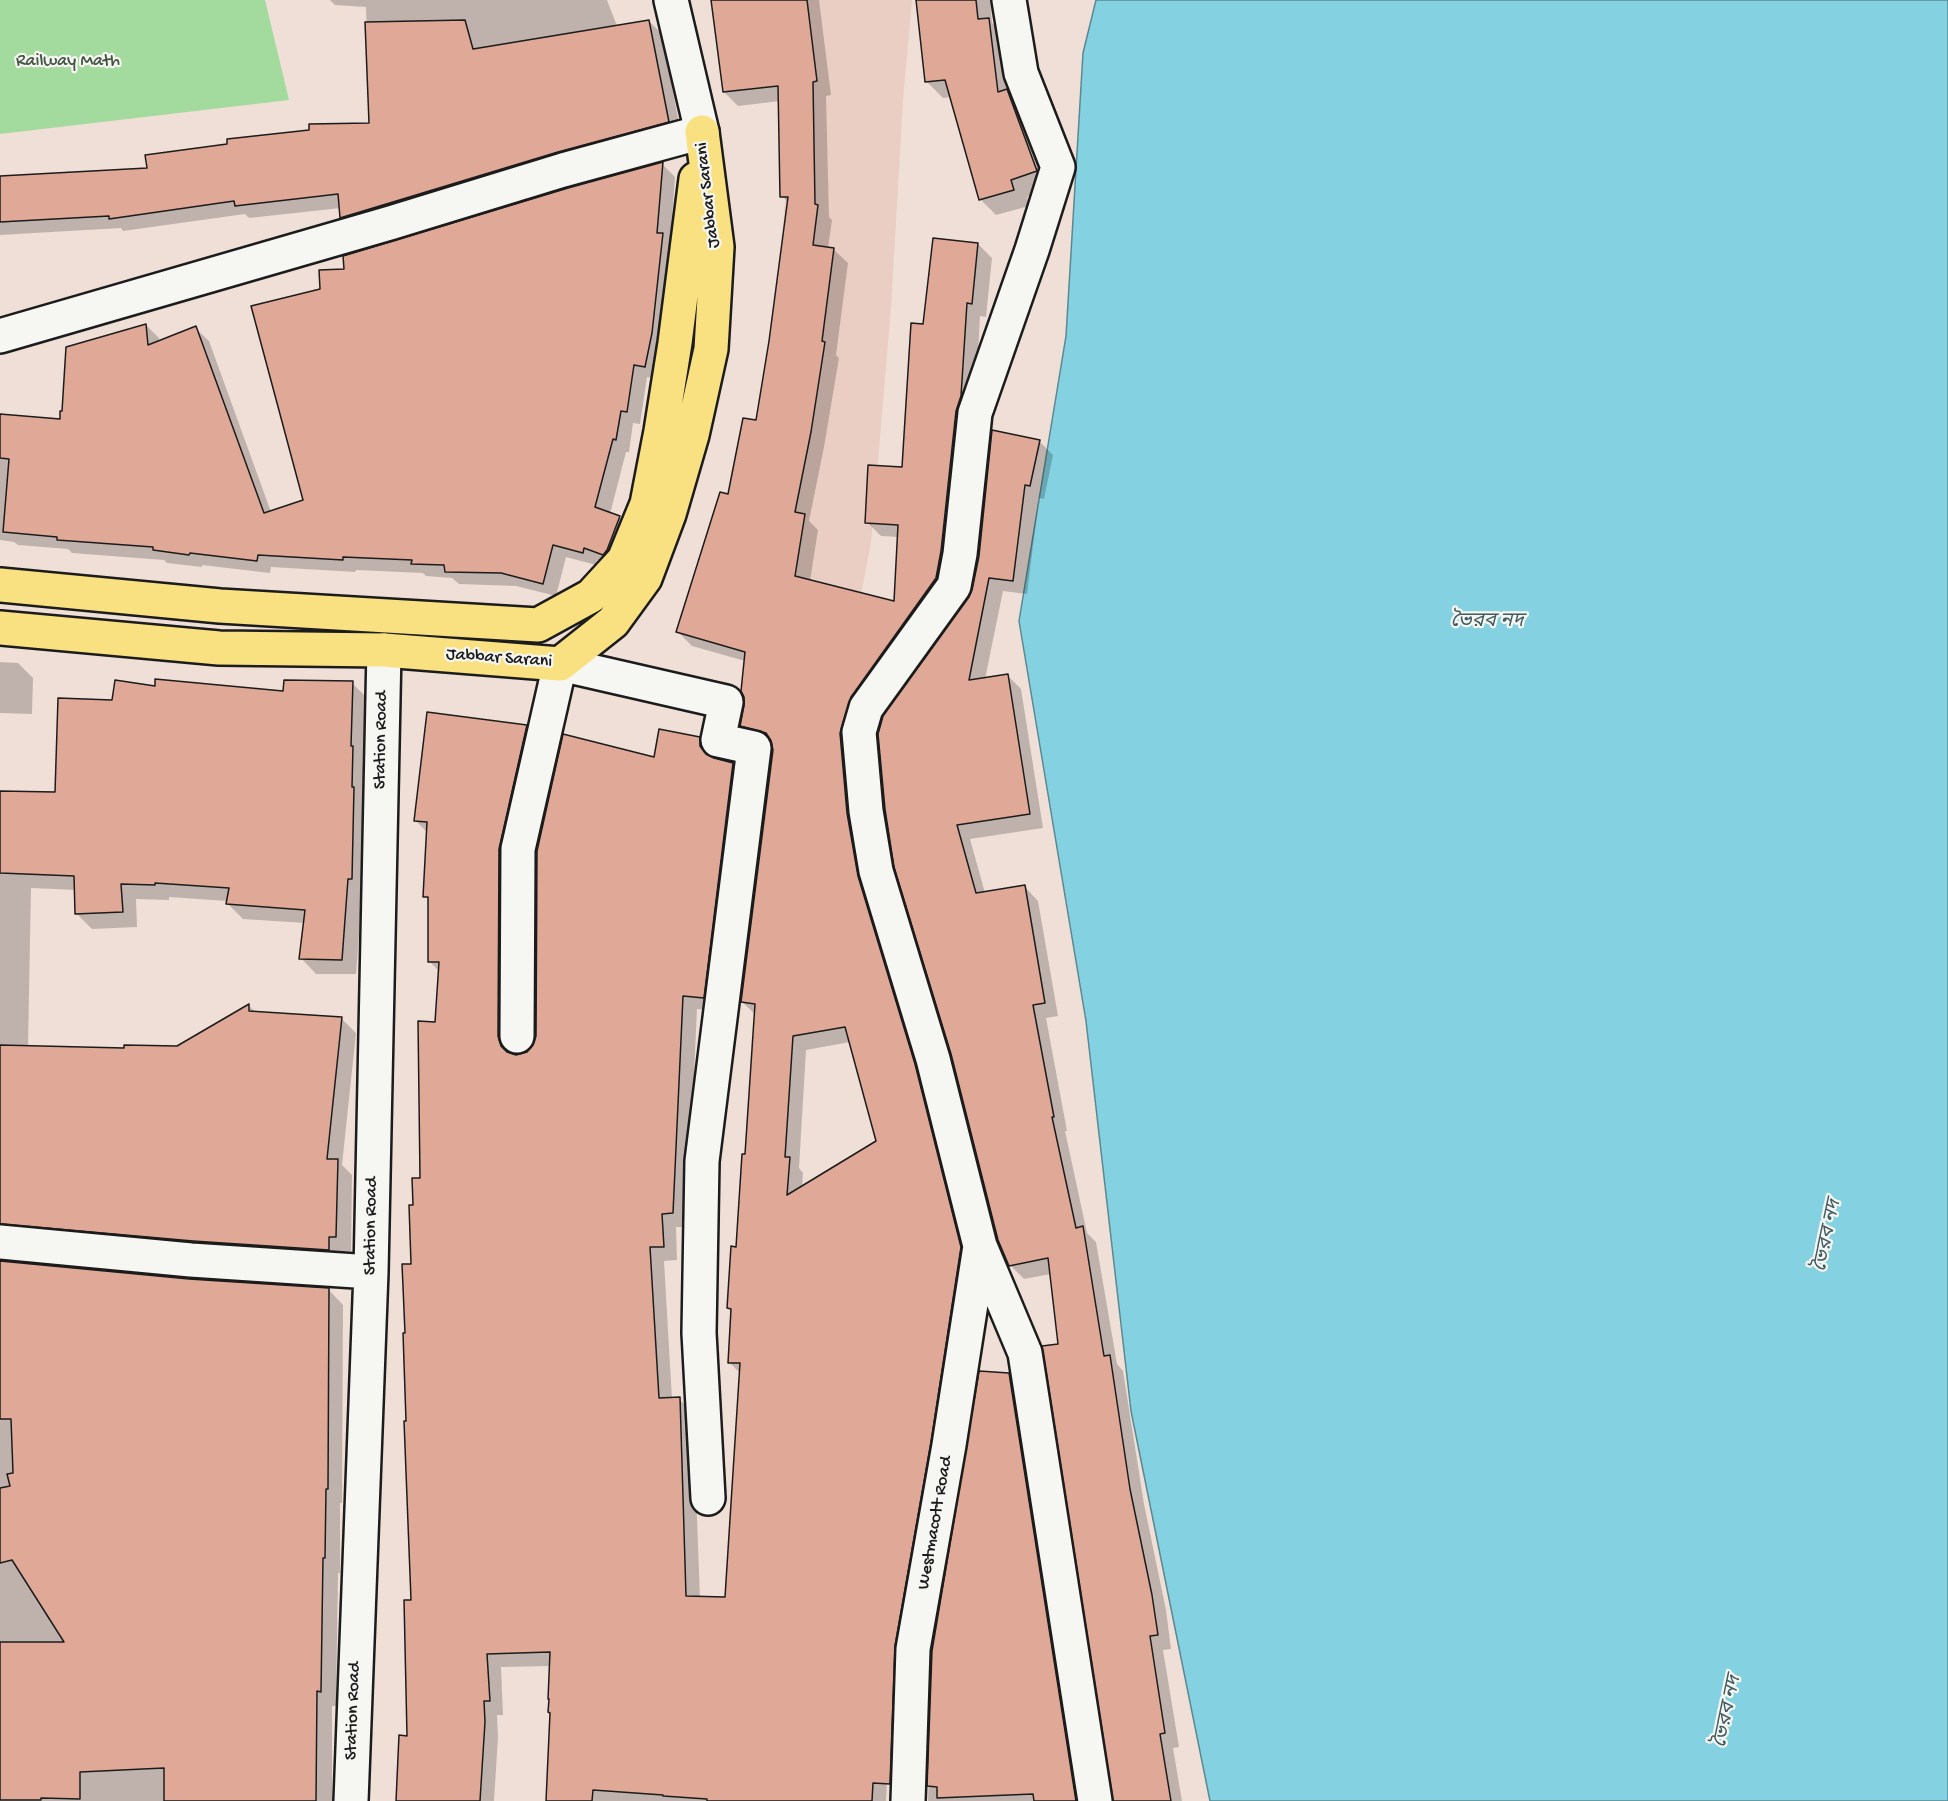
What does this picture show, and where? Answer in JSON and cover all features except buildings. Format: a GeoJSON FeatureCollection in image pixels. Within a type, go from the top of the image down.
{"type":"FeatureCollection","features":[{"type":"Feature","properties":{"kind":"main road","name":"Jabbar Sarani"},"geometry":{"type":"LineString","coordinates":[[0,585],[220,606],[538,625],[591,596],[624,560],[647,504],[675,343],[702,132]]}},
{"type":"Feature","properties":{"kind":"main road","name":"Jabbar Sarani"},"geometry":{"type":"LineString","coordinates":[[0,628],[219,648],[384,650],[560,664],[613,622],[645,578],[669,514],[692,435],[711,349],[717,247],[702,132]]}},
{"type":"Feature","properties":{"kind":"street"},"geometry":{"type":"LineString","coordinates":[[0,336],[390,223],[563,170],[702,132],[671,0]]}},
{"type":"Feature","properties":{"kind":"street"},"geometry":{"type":"LineString","coordinates":[[1009,0],[1021,73],[1058,167],[1032,250],[975,413],[960,554],[954,586],[866,708],[859,732],[866,811],[876,871],[933,1059],[980,1246],[1025,1353],[1095,1801]]}},
{"type":"Feature","properties":{"kind":"street","name":"Station Road"},"geometry":{"type":"LineString","coordinates":[[351,1801],[371,1272],[384,650]]}},
{"type":"Feature","properties":{"kind":"street"},"geometry":{"type":"LineString","coordinates":[[517,1036],[518,849],[560,664],[726,702],[718,740],[754,748],[702,1161],[699,1333],[708,1498]]}},
{"type":"Feature","properties":{"kind":"street"},"geometry":{"type":"LineString","coordinates":[[0,1242],[191,1260],[371,1272]]}},
{"type":"Feature","properties":{"kind":"street","name":"Westmacott Road"},"geometry":{"type":"LineString","coordinates":[[908,1801],[913,1649],[950,1445],[980,1246]]}},
{"type":"Feature","properties":{"kind":"shaded area"},"geometry":{"type":"Polygon","coordinates":[[[792,0],[912,0],[903,101],[891,308],[871,543],[847,665],[754,634],[786,186],[792,0]]]}},
{"type":"Feature","properties":{"kind":"green space","name":"Railway Math"},"geometry":{"type":"Polygon","coordinates":[[[0,0],[265,0],[289,100],[0,134],[0,0]]]}},
{"type":"Feature","properties":{"kind":"water","name":"ভৈরব নদ"},"geometry":{"type":"Polygon","coordinates":[[[1096,0],[1948,0],[1948,1801],[1210,1801],[1131,1411],[1086,1021],[1019,621],[1066,336],[1083,53],[1096,0]]]}}]}
